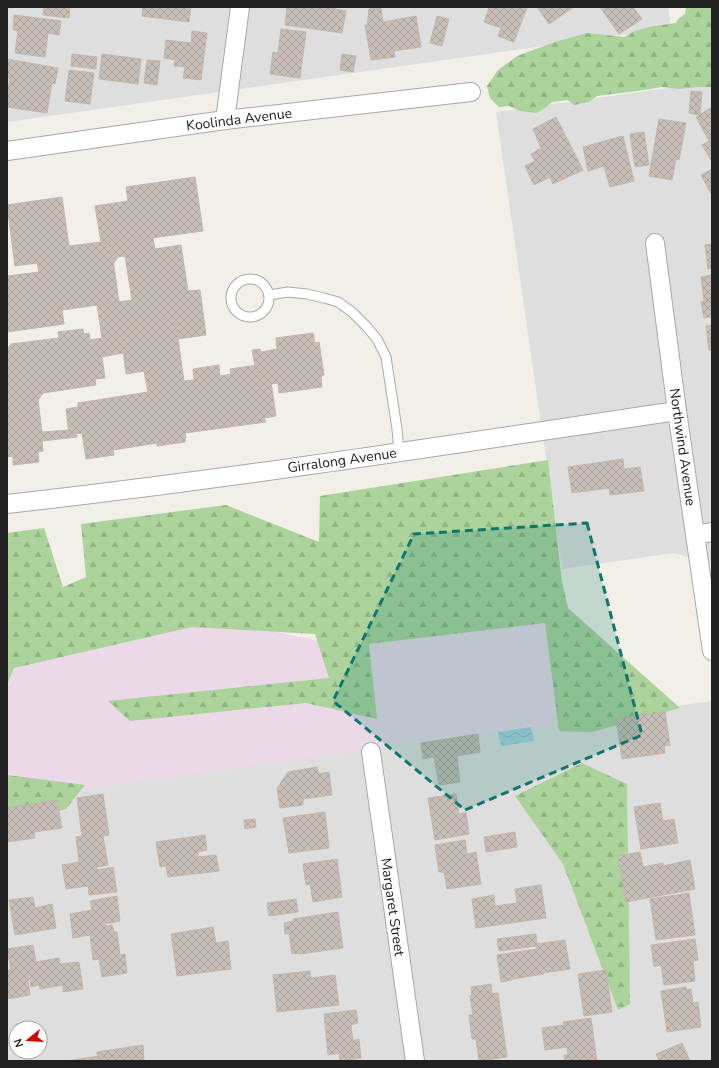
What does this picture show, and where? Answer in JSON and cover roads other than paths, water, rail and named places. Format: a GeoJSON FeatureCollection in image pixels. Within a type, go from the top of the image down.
{"type":"FeatureCollection","features":[{"type":"Feature","properties":{"kind":"street"},"geometry":{"type":"LineString","coordinates":[[225,120],[240,7]]}},
{"type":"Feature","properties":{"kind":"street","name":"Koolinda Avenue"},"geometry":{"type":"LineString","coordinates":[[7,151],[225,120],[471,92]]}},
{"type":"Feature","properties":{"kind":"street","name":"Northwind Avenue"},"geometry":{"type":"LineString","coordinates":[[655,243],[677,410],[704,534],[712,650]]}},
{"type":"Feature","properties":{"kind":"street","name":"Girralong Avenue"},"geometry":{"type":"LineString","coordinates":[[7,504],[115,492],[399,452],[677,410]]}},
{"type":"Feature","properties":{"kind":"street","name":"Margaret Street"},"geometry":{"type":"LineString","coordinates":[[371,752],[415,1061]]}},
{"type":"Feature","properties":{"kind":"lane"},"geometry":{"type":"LineString","coordinates":[[245,279],[257,280],[263,284],[267,288],[269,295],[267,307],[258,316],[251,318],[245,317],[234,310],[230,298],[235,286],[245,279]]}},
{"type":"Feature","properties":{"kind":"lane"},"geometry":{"type":"LineString","coordinates":[[269,295],[288,292],[338,302],[352,312],[366,326],[386,356],[399,452]]}},
{"type":"Feature","properties":{"kind":"water"},"geometry":{"type":"Polygon","coordinates":[[[531,727],[534,741],[501,746],[498,732],[531,727]]]}}]}
